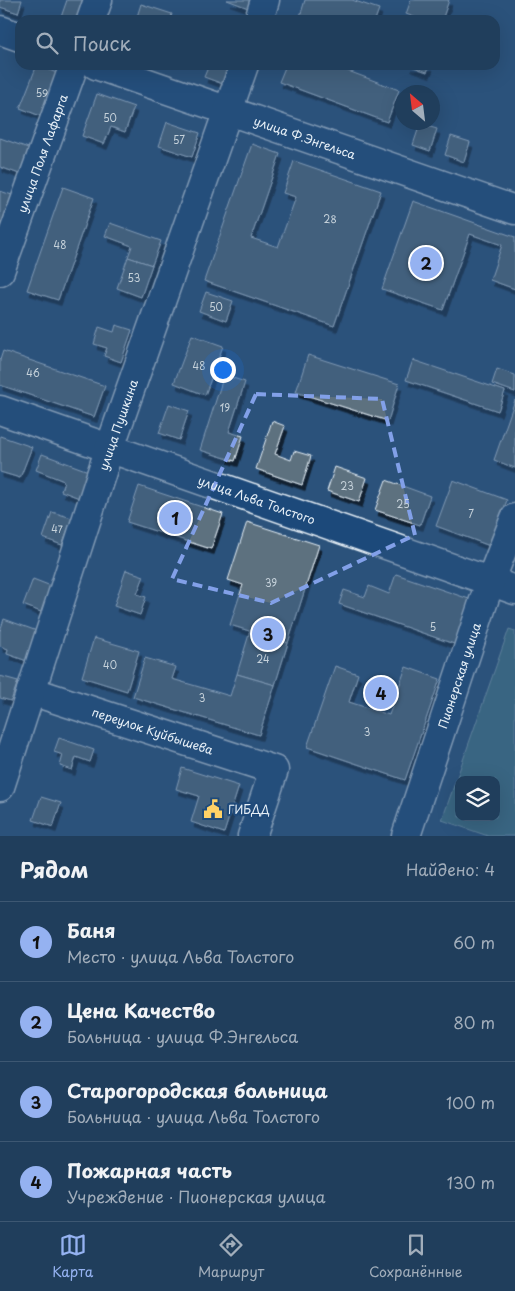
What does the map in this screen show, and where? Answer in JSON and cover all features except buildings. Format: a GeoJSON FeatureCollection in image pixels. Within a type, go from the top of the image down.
{"type":"FeatureCollection","features":[{"type":"Feature","properties":{"kind":"street"},"geometry":{"type":"LineString","coordinates":[[93,15],[98,0]]}},
{"type":"Feature","properties":{"kind":"street"},"geometry":{"type":"LineString","coordinates":[[260,15],[265,0]]}},
{"type":"Feature","properties":{"kind":"street"},"geometry":{"type":"LineString","coordinates":[[0,30],[15,35]]}},
{"type":"Feature","properties":{"kind":"street","name":"улица Поля Лафарга"},"geometry":{"type":"LineString","coordinates":[[0,271],[72,70]]}},
{"type":"Feature","properties":{"kind":"street","name":"улица Ф.Энгельса"},"geometry":{"type":"LineString","coordinates":[[110,70],[515,210]]}},
{"type":"Feature","properties":{"kind":"street","name":"улица Пушкина"},"geometry":{"type":"LineString","coordinates":[[0,786],[109,450],[242,70]]}},
{"type":"Feature","properties":{"kind":"street","name":"улица Льва Толстого"},"geometry":{"type":"LineString","coordinates":[[0,410],[109,450],[503,586]]}},
{"type":"Feature","properties":{"kind":"street","name":"Пионерская улица"},"geometry":{"type":"LineString","coordinates":[[406,836],[503,586],[515,518]]}},
{"type":"Feature","properties":{"kind":"street","name":"переулок Куйбышева"},"geometry":{"type":"LineString","coordinates":[[31,691],[274,770],[252,836]]}},
{"type":"Feature","properties":{"kind":"highlighted area"},"geometry":{"type":"Polygon","coordinates":[[[256,394],[382,399],[415,535],[271,603],[172,579],[256,394]]]}},
{"type":"Feature","properties":{"kind":"green space"},"geometry":{"type":"Polygon","coordinates":[[[509,629],[515,631],[515,836],[488,836],[442,820],[455,783],[455,821],[500,821],[500,776],[457,776],[509,629]]]}},
{"type":"Feature","properties":{"kind":"place","name":"Цена Качество"},"geometry":{"type":"Point","coordinates":[426,263]}},
{"type":"Feature","properties":{"kind":"place","name":"Баня"},"geometry":{"type":"Point","coordinates":[175,518]}},
{"type":"Feature","properties":{"kind":"place","name":"Старогородская больница"},"geometry":{"type":"Point","coordinates":[268,634]}},
{"type":"Feature","properties":{"kind":"place","name":"Пожарная часть"},"geometry":{"type":"Point","coordinates":[381,693]}},
{"type":"Feature","properties":{"kind":"place","name":"ГИБДД"},"geometry":{"type":"Point","coordinates":[213,809]}}]}
